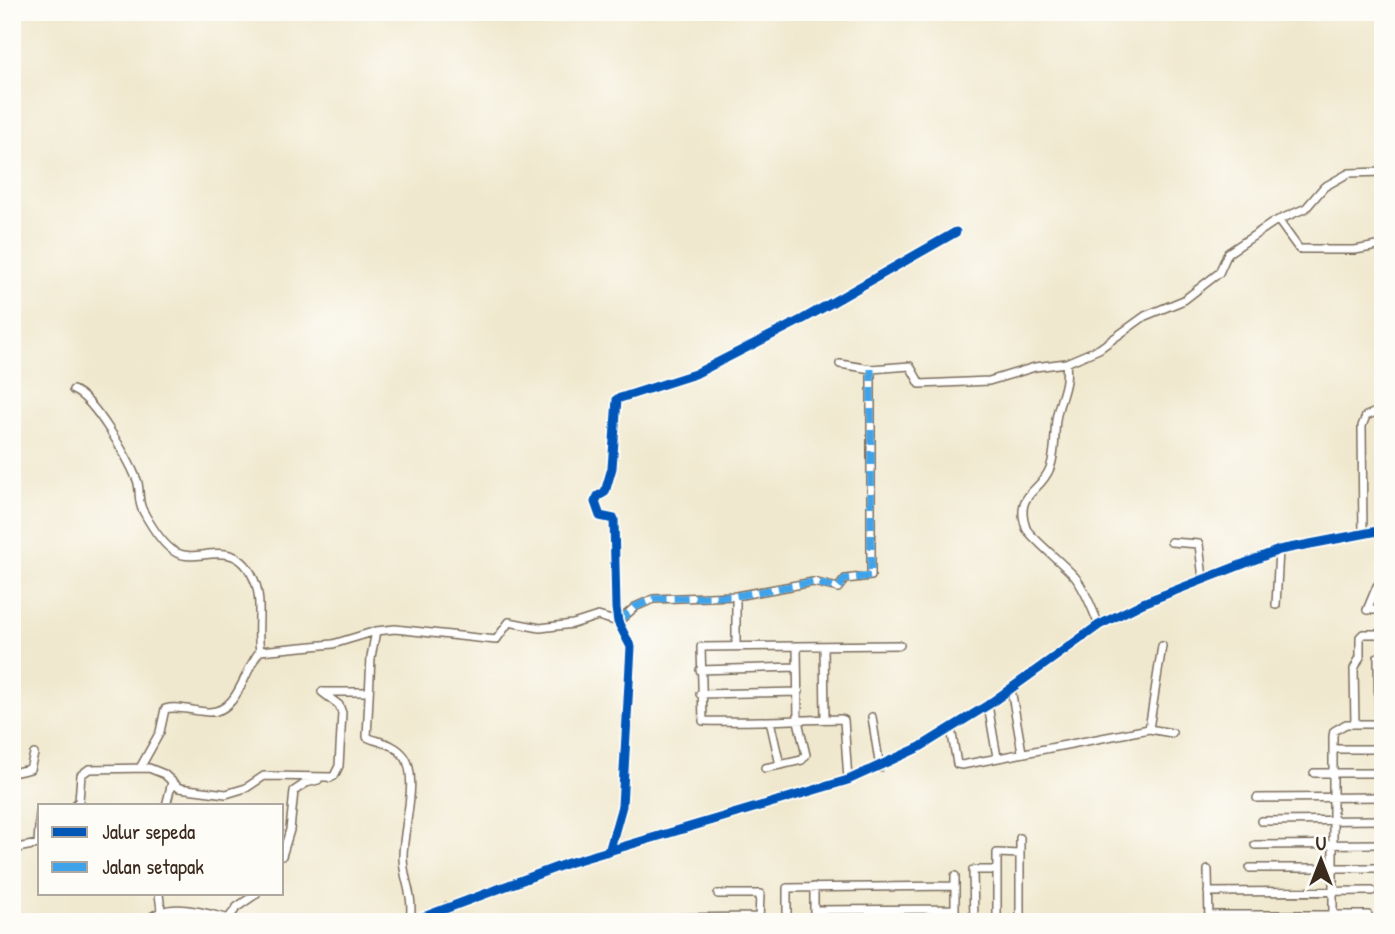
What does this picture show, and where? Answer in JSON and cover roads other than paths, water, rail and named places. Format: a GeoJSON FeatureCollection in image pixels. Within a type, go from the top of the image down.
{"type":"FeatureCollection","features":[{"type":"Feature","properties":{"kind":"street"},"geometry":{"type":"LineString","coordinates":[[840,363],[871,369],[906,365],[915,370],[920,384],[997,379],[1027,369],[1066,363],[1099,349],[1145,316],[1184,300],[1219,273],[1228,253],[1278,220],[1306,208],[1324,187],[1341,177],[1361,172],[1383,172]]}},
{"type":"Feature","properties":{"kind":"street"},"geometry":{"type":"LineString","coordinates":[[1278,220],[1299,249],[1354,250],[1383,245]]}},
{"type":"Feature","properties":{"kind":"street"},"geometry":{"type":"LineString","coordinates":[[609,852],[622,806],[631,647],[618,622],[614,519],[600,516],[595,502],[597,496],[605,492],[612,468],[617,399],[695,374],[796,323],[957,232]]}},
{"type":"Feature","properties":{"kind":"street"},"geometry":{"type":"LineString","coordinates":[[1066,363],[1068,384],[1056,418],[1051,467],[1046,478],[1025,498],[1023,508],[1030,535],[1050,549],[1075,577],[1099,625]]}},
{"type":"Feature","properties":{"kind":"street"},"geometry":{"type":"LineString","coordinates":[[618,622],[635,607],[653,599],[736,596],[813,582],[838,587],[845,579],[871,576],[871,369]]}},
{"type":"Feature","properties":{"kind":"street"},"geometry":{"type":"LineString","coordinates":[[73,390],[87,398],[125,455],[138,481],[143,511],[173,551],[183,555],[223,553],[241,562],[252,575],[257,588],[260,651],[240,688],[223,708],[208,712],[165,709],[160,732],[140,768]]}},
{"type":"Feature","properties":{"kind":"street"},"geometry":{"type":"LineString","coordinates":[[1363,535],[1362,426],[1366,416],[1383,409]]}},
{"type":"Feature","properties":{"kind":"street"},"geometry":{"type":"LineString","coordinates":[[376,631],[367,737],[384,741],[398,751],[404,757],[408,769],[409,798],[403,845],[405,871],[413,898],[410,922],[447,906],[609,852],[880,768],[988,705],[1099,625],[1203,579],[1279,550],[1383,530]]}},
{"type":"Feature","properties":{"kind":"street"},"geometry":{"type":"LineString","coordinates":[[1171,542],[1199,544],[1202,547],[1203,579]]}},
{"type":"Feature","properties":{"kind":"street"},"geometry":{"type":"LineString","coordinates":[[1276,605],[1279,550]]}},
{"type":"Feature","properties":{"kind":"street"},"geometry":{"type":"LineString","coordinates":[[1383,586],[1377,586],[1367,610],[1383,610]]}},
{"type":"Feature","properties":{"kind":"street"},"geometry":{"type":"LineString","coordinates":[[736,596],[736,646]]}},
{"type":"Feature","properties":{"kind":"street"},"geometry":{"type":"LineString","coordinates":[[260,651],[342,643],[376,631],[395,629],[496,640],[509,622],[540,628],[573,624],[598,616],[618,622]]}},
{"type":"Feature","properties":{"kind":"street"},"geometry":{"type":"LineString","coordinates":[[1355,724],[1354,669],[1360,657],[1361,635],[1383,634]]}},
{"type":"Feature","properties":{"kind":"street"},"geometry":{"type":"LineString","coordinates":[[848,780],[845,722],[825,719],[703,721],[700,694],[701,647],[900,645]]}},
{"type":"Feature","properties":{"kind":"street"},"geometry":{"type":"LineString","coordinates":[[765,768],[805,758],[798,721],[797,646]]}},
{"type":"Feature","properties":{"kind":"street"},"geometry":{"type":"LineString","coordinates":[[824,646],[825,719]]}},
{"type":"Feature","properties":{"kind":"street"},"geometry":{"type":"LineString","coordinates":[[1149,729],[1162,646]]}},
{"type":"Feature","properties":{"kind":"street"},"geometry":{"type":"LineString","coordinates":[[1333,918],[1335,730],[1346,724],[1381,724],[1380,657],[1360,657]]}},
{"type":"Feature","properties":{"kind":"street"},"geometry":{"type":"LineString","coordinates":[[700,670],[797,667]]}},
{"type":"Feature","properties":{"kind":"street"},"geometry":{"type":"LineString","coordinates":[[1011,688],[1022,752]]}},
{"type":"Feature","properties":{"kind":"street"},"geometry":{"type":"LineString","coordinates":[[284,850],[290,830],[294,792],[306,783],[332,777],[339,766],[342,713],[339,705],[322,692],[369,692]]}},
{"type":"Feature","properties":{"kind":"street"},"geometry":{"type":"LineString","coordinates":[[700,694],[799,692]]}},
{"type":"Feature","properties":{"kind":"street"},"geometry":{"type":"LineString","coordinates":[[988,705],[997,757]]}},
{"type":"Feature","properties":{"kind":"street"},"geometry":{"type":"LineString","coordinates":[[872,717],[880,768]]}},
{"type":"Feature","properties":{"kind":"street"},"geometry":{"type":"LineString","coordinates":[[770,722],[780,765]]}},
{"type":"Feature","properties":{"kind":"street"},"geometry":{"type":"LineString","coordinates":[[951,728],[957,764],[1149,729],[1172,733]]}},
{"type":"Feature","properties":{"kind":"street"},"geometry":{"type":"LineString","coordinates":[[1333,749],[1383,749]]}},
{"type":"Feature","properties":{"kind":"street"},"geometry":{"type":"LineString","coordinates":[[12,773],[26,772],[32,765],[34,754]]}},
{"type":"Feature","properties":{"kind":"street"},"geometry":{"type":"LineString","coordinates":[[76,804],[79,801],[81,775],[85,771],[140,768],[164,774],[183,790],[226,794],[246,788],[264,776],[332,777]]}},
{"type":"Feature","properties":{"kind":"street"},"geometry":{"type":"LineString","coordinates":[[1314,773],[1383,773]]}},
{"type":"Feature","properties":{"kind":"street"},"geometry":{"type":"LineString","coordinates":[[166,804],[172,782]]}},
{"type":"Feature","properties":{"kind":"street"},"geometry":{"type":"LineString","coordinates":[[1257,798],[1383,797]]}},
{"type":"Feature","properties":{"kind":"street"},"geometry":{"type":"LineString","coordinates":[[1261,821],[1383,820]]}},
{"type":"Feature","properties":{"kind":"street"},"geometry":{"type":"LineString","coordinates":[[1020,838],[1020,922]]}},
{"type":"Feature","properties":{"kind":"street"},"geometry":{"type":"LineString","coordinates":[[12,849],[38,844]]}},
{"type":"Feature","properties":{"kind":"street"},"geometry":{"type":"LineString","coordinates":[[1255,845],[1383,844]]}},
{"type":"Feature","properties":{"kind":"street"},"geometry":{"type":"LineString","coordinates":[[997,922],[997,853],[1020,854]]}},
{"type":"Feature","properties":{"kind":"street"},"geometry":{"type":"LineString","coordinates":[[1250,868],[1383,868]]}},
{"type":"Feature","properties":{"kind":"street"},"geometry":{"type":"LineString","coordinates":[[974,922],[973,870],[997,870]]}},
{"type":"Feature","properties":{"kind":"street"},"geometry":{"type":"LineString","coordinates":[[1208,870],[1209,918],[1333,918],[1368,915]]}},
{"type":"Feature","properties":{"kind":"street"},"geometry":{"type":"LineString","coordinates":[[955,876],[955,922]]}},
{"type":"Feature","properties":{"kind":"street"},"geometry":{"type":"LineString","coordinates":[[787,922],[787,888],[955,886]]}},
{"type":"Feature","properties":{"kind":"street"},"geometry":{"type":"LineString","coordinates":[[814,887],[814,922]]}},
{"type":"Feature","properties":{"kind":"street"},"geometry":{"type":"LineString","coordinates":[[1208,892],[1372,891]]}},
{"type":"Feature","properties":{"kind":"street"},"geometry":{"type":"LineString","coordinates":[[675,922],[675,918],[759,920],[760,894],[718,894]]}},
{"type":"Feature","properties":{"kind":"street"},"geometry":{"type":"LineString","coordinates":[[159,895],[161,910]]}},
{"type":"Feature","properties":{"kind":"street"},"geometry":{"type":"LineString","coordinates":[[146,922],[161,910],[195,912],[228,920],[237,907],[255,895]]}},
{"type":"Feature","properties":{"kind":"street"},"geometry":{"type":"LineString","coordinates":[[447,906],[449,922]]}},
{"type":"Feature","properties":{"kind":"street"},"geometry":{"type":"LineString","coordinates":[[814,911],[955,909]]}}]}
